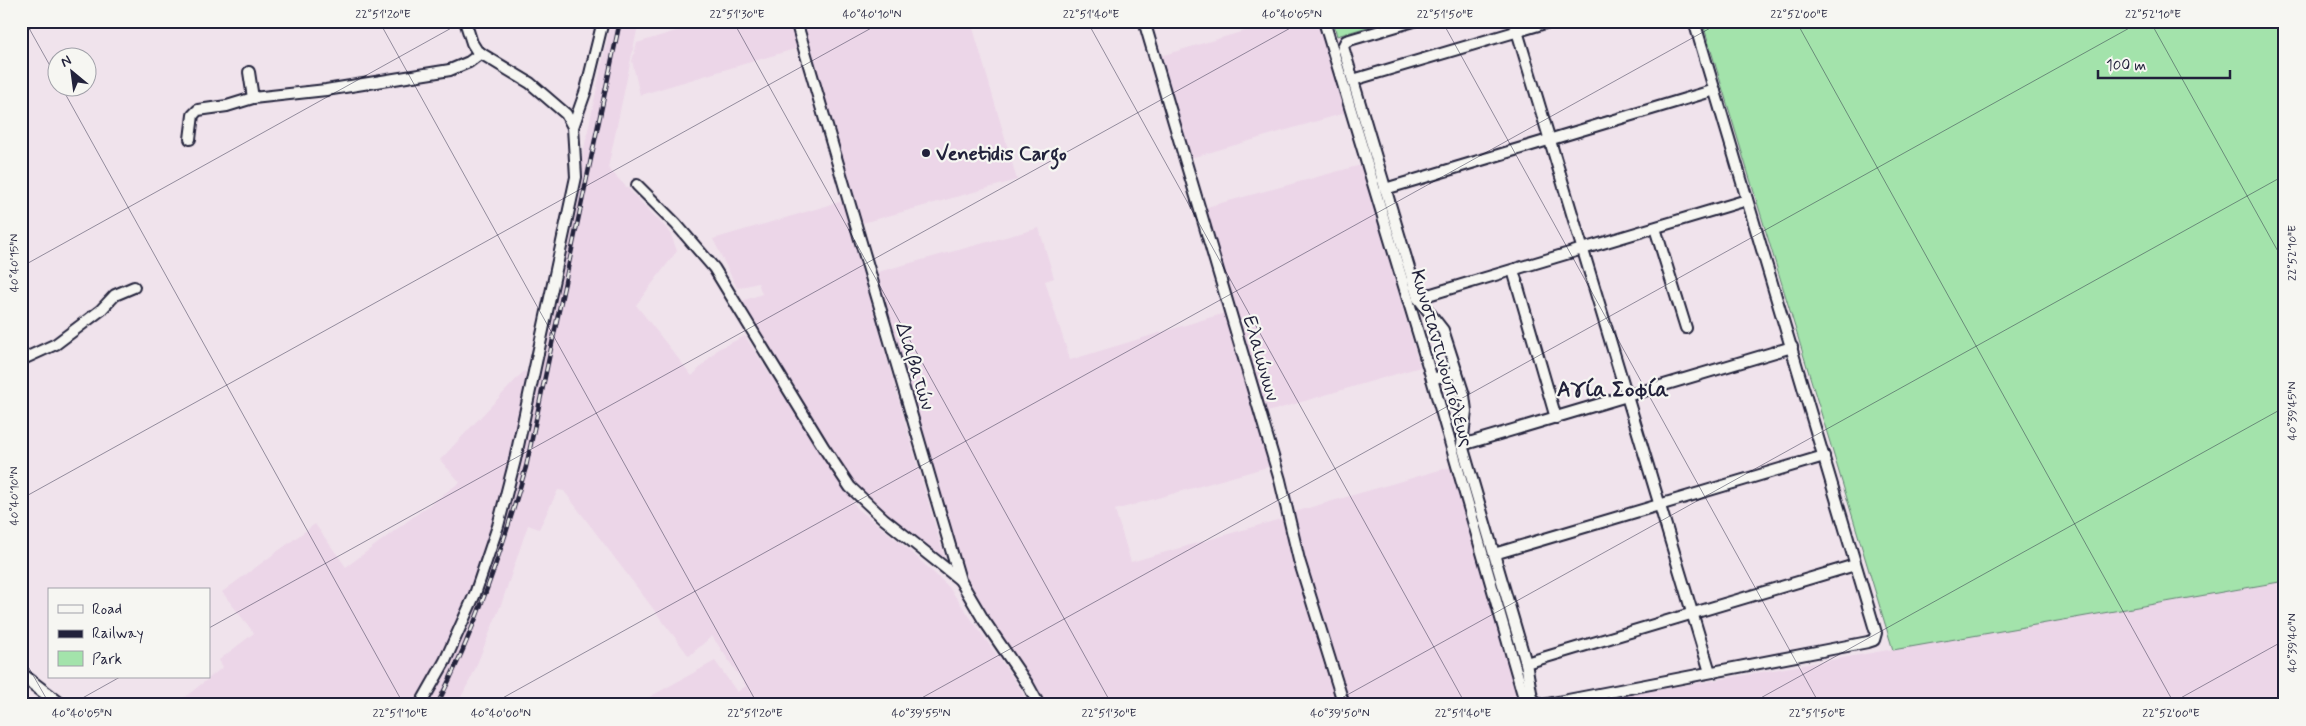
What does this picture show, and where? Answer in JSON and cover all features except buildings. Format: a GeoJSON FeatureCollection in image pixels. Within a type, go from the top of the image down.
{"type":"FeatureCollection","features":[{"type":"Feature","properties":{"kind":"street"},"geometry":{"type":"LineString","coordinates":[[465,21],[472,43],[481,53],[530,83],[549,98],[566,114],[573,128]]}},
{"type":"Feature","properties":{"kind":"street"},"geometry":{"type":"LineString","coordinates":[[420,705],[445,661],[475,594],[501,516],[520,441],[576,177],[573,128],[586,90],[603,21]]}},
{"type":"Feature","properties":{"kind":"street","name":"Διαβατών"},"geometry":{"type":"LineString","coordinates":[[796,21],[960,580],[1039,705]]}},
{"type":"Feature","properties":{"kind":"street","name":"Ελαιώνων"},"geometry":{"type":"LineString","coordinates":[[1144,21],[1280,480],[1299,560],[1344,705]]}},
{"type":"Feature","properties":{"kind":"street","name":"Κωνσταντινουπόλεως"},"geometry":{"type":"LineString","coordinates":[[1324,21],[1432,379],[1526,705]]}},
{"type":"Feature","properties":{"kind":"street"},"geometry":{"type":"LineString","coordinates":[[1414,21],[1344,43],[1353,80],[1418,298],[1443,330],[1457,372],[1466,411],[1462,445],[1526,663],[1532,698],[1541,705],[1874,640],[1876,633],[1694,21]]}},
{"type":"Feature","properties":{"kind":"street"},"geometry":{"type":"LineString","coordinates":[[1514,21],[1710,672]]}},
{"type":"Feature","properties":{"kind":"street"},"geometry":{"type":"LineString","coordinates":[[1353,80],[1552,21]]}},
{"type":"Feature","properties":{"kind":"street"},"geometry":{"type":"LineString","coordinates":[[190,138],[195,111],[227,106],[253,98],[326,90],[450,70],[469,62],[481,53]]}},
{"type":"Feature","properties":{"kind":"street"},"geometry":{"type":"LineString","coordinates":[[249,72],[253,98]]}},
{"type":"Feature","properties":{"kind":"street"},"geometry":{"type":"LineString","coordinates":[[1385,189],[1715,90]]}},
{"type":"Feature","properties":{"kind":"street"},"geometry":{"type":"LineString","coordinates":[[637,185],[676,224],[714,268],[824,448],[850,487],[884,519],[960,580]]}},
{"type":"Feature","properties":{"kind":"street"},"geometry":{"type":"LineString","coordinates":[[1418,298],[1747,200]]}},
{"type":"Feature","properties":{"kind":"street"},"geometry":{"type":"LineString","coordinates":[[1655,228],[1686,328]]}},
{"type":"Feature","properties":{"kind":"street"},"geometry":{"type":"LineString","coordinates":[[1513,270],[1556,418]]}},
{"type":"Feature","properties":{"kind":"street"},"geometry":{"type":"LineString","coordinates":[[21,360],[56,344],[100,310],[115,295],[134,287]]}},
{"type":"Feature","properties":{"kind":"street"},"geometry":{"type":"LineString","coordinates":[[1462,445],[1792,347]]}},
{"type":"Feature","properties":{"kind":"street"},"geometry":{"type":"LineString","coordinates":[[1432,379],[1457,372]]}},
{"type":"Feature","properties":{"kind":"street"},"geometry":{"type":"LineString","coordinates":[[1494,554],[1824,456]]}},
{"type":"Feature","properties":{"kind":"street"},"geometry":{"type":"LineString","coordinates":[[1526,663],[1855,565]]}},
{"type":"Feature","properties":{"kind":"street"},"geometry":{"type":"LineString","coordinates":[[21,674],[61,705]]}},
{"type":"Feature","properties":{"kind":"shaded area"},"geometry":{"type":"Polygon","coordinates":[[[611,21],[639,21],[608,168],[670,232],[677,251],[636,305],[692,376],[718,349],[745,336],[857,508],[909,550],[948,586],[1018,685],[1029,705],[635,705],[715,661],[737,692],[746,686],[712,636],[689,656],[564,491],[558,490],[539,529],[528,525],[502,602],[473,674],[457,705],[428,705],[449,663],[517,466],[611,21]]]}},
{"type":"Feature","properties":{"kind":"shaded area"},"geometry":{"type":"Polygon","coordinates":[[[708,21],[790,21],[798,48],[640,95],[632,61],[637,43],[708,21]]]}},
{"type":"Feature","properties":{"kind":"shaded area"},"geometry":{"type":"Polygon","coordinates":[[[813,21],[971,21],[1017,180],[859,224],[799,25],[813,21]]]}},
{"type":"Feature","properties":{"kind":"shaded area"},"geometry":{"type":"Polygon","coordinates":[[[1278,21],[1318,21],[1345,113],[1187,159],[1157,57],[1278,21]]]}},
{"type":"Feature","properties":{"kind":"shaded area"},"geometry":{"type":"Polygon","coordinates":[[[1361,165],[1420,367],[1264,413],[1203,208],[1361,165]]]}},
{"type":"Feature","properties":{"kind":"shaded area"},"geometry":{"type":"Polygon","coordinates":[[[843,201],[945,559],[935,556],[864,498],[832,459],[742,301],[762,294],[758,283],[737,288],[713,239],[843,201]]]}},
{"type":"Feature","properties":{"kind":"shaded area"},"geometry":{"type":"Polygon","coordinates":[[[1039,228],[1054,278],[1045,281],[1070,360],[1225,313],[1271,466],[1115,510],[1131,562],[1284,518],[1311,618],[1339,705],[1042,705],[964,582],[874,273],[1039,228]]]}},
{"type":"Feature","properties":{"kind":"shaded area"},"geometry":{"type":"Polygon","coordinates":[[[524,371],[529,374],[501,502],[471,594],[440,660],[413,705],[175,705],[223,667],[219,660],[254,633],[222,592],[315,524],[346,567],[460,482],[440,460],[524,371]]]}},
{"type":"Feature","properties":{"kind":"shaded area"},"geometry":{"type":"Polygon","coordinates":[[[1450,467],[1519,705],[1347,705],[1318,613],[1291,513],[1450,467]]]}},
{"type":"Feature","properties":{"kind":"shaded area"},"geometry":{"type":"Polygon","coordinates":[[[2285,581],[2285,700],[2263,705],[1572,705],[2285,581]]]}},
{"type":"Feature","properties":{"kind":"green space"},"geometry":{"type":"Polygon","coordinates":[[[1333,21],[1388,21],[1337,36],[1333,21]]]}},
{"type":"Feature","properties":{"kind":"green space"},"geometry":{"type":"Polygon","coordinates":[[[1702,21],[2285,21],[2285,581],[1893,650],[1702,21]]]}},
{"type":"Feature","properties":{"kind":"railway"},"geometry":{"type":"LineString","coordinates":[[437,705],[476,618],[526,467],[620,21]]}},
{"type":"Feature","properties":{"kind":"place","name":"Venetidis Cargo"},"geometry":{"type":"Point","coordinates":[926,153]}},
{"type":"Feature","properties":{"kind":"district","name":"Αγία Σοφία"},"geometry":{"type":"Point","coordinates":[1613,389]}}]}
